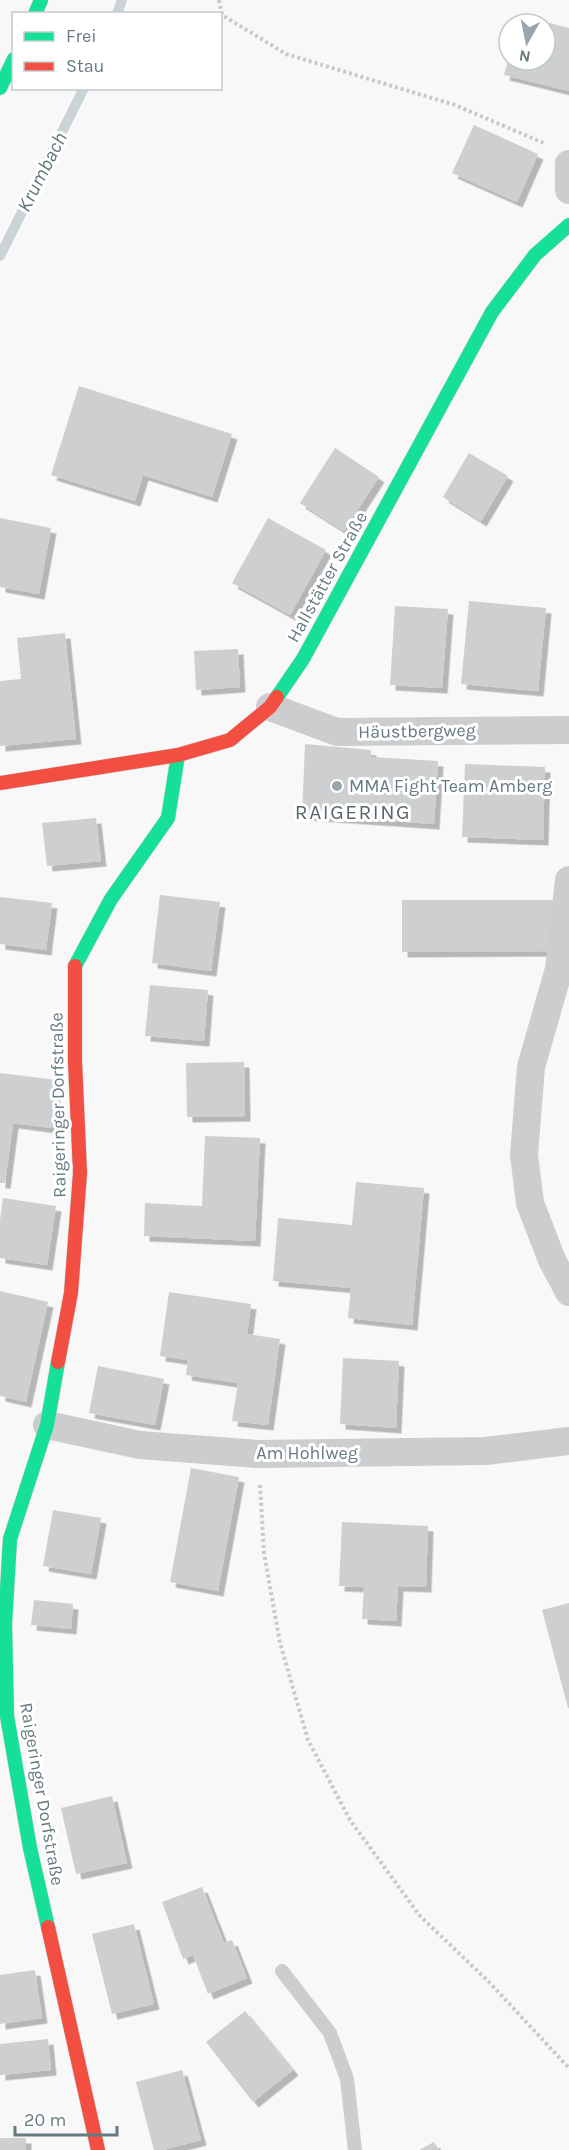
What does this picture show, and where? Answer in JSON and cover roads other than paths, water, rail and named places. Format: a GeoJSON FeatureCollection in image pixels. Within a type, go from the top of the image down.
{"type":"FeatureCollection","features":[{"type":"Feature","properties":{"kind":"street"},"geometry":{"type":"LineString","coordinates":[[0,88],[12,63]]}},
{"type":"Feature","properties":{"kind":"street"},"geometry":{"type":"LineString","coordinates":[[569,164],[569,190]]}},
{"type":"Feature","properties":{"kind":"street","name":"Hallstätter Straße"},"geometry":{"type":"LineString","coordinates":[[0,783],[178,755],[230,740],[270,707],[303,659],[492,312],[535,255],[569,225]]}},
{"type":"Feature","properties":{"kind":"street","name":"Häustbergweg"},"geometry":{"type":"LineString","coordinates":[[270,707],[337,732],[569,730]]}},
{"type":"Feature","properties":{"kind":"street","name":"Raigeringer Dorfstraße"},"geometry":{"type":"LineString","coordinates":[[98,2150],[30,1848],[7,1716],[5,1624],[10,1539],[47,1425],[71,1293],[80,1173],[75,1061],[75,964],[111,899],[168,818],[178,755]]}},
{"type":"Feature","properties":{"kind":"street"},"geometry":{"type":"LineString","coordinates":[[569,880],[559,969],[531,1067],[524,1155],[530,1203],[552,1260],[569,1292]]}},
{"type":"Feature","properties":{"kind":"street","name":"Am Hohlweg"},"geometry":{"type":"LineString","coordinates":[[47,1425],[140,1445],[258,1454],[486,1451],[569,1442]]}},
{"type":"Feature","properties":{"kind":"lane"},"geometry":{"type":"LineString","coordinates":[[282,1971],[330,2033],[347,2079],[355,2150]]}},
{"type":"Feature","properties":{"kind":"waterway","name":"Krumbach"},"geometry":{"type":"LineString","coordinates":[[118,12],[122,0]]}},
{"type":"Feature","properties":{"kind":"waterway","name":"Krumbach"},"geometry":{"type":"LineString","coordinates":[[0,256],[83,90]]}},
{"type":"Feature","properties":{"kind":"place","name":"MMA Fight Team Amberg"},"geometry":{"type":"Point","coordinates":[337,786]}},
{"type":"Feature","properties":{"kind":"district","name":"RAIGERING"},"geometry":{"type":"Point","coordinates":[353,812]}}]}
